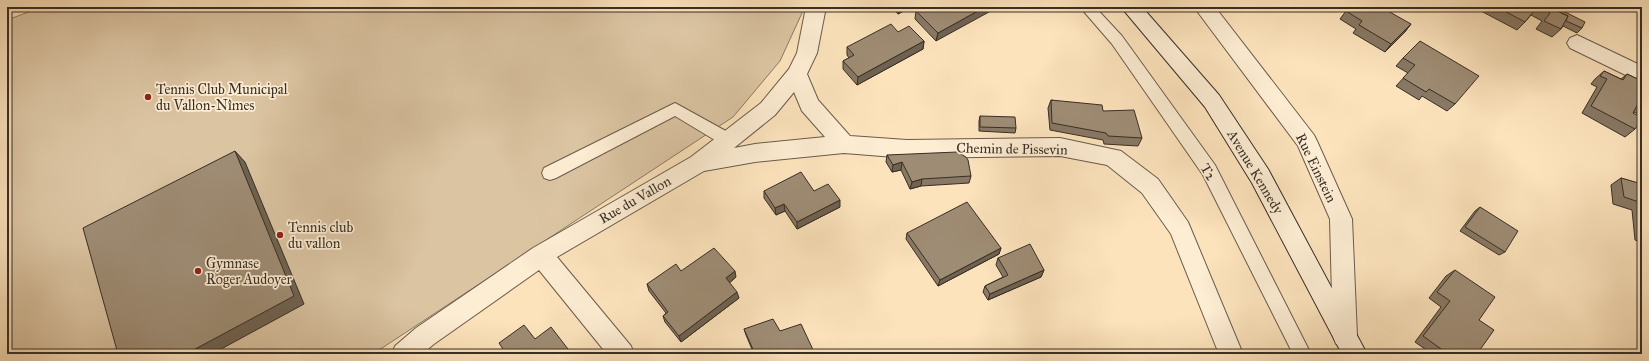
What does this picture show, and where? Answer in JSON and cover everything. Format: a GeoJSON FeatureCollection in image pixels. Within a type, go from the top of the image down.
{"type":"FeatureCollection","features":[{"type":"Feature","properties":{"kind":"street","name":"Rue du Vallon"},"geometry":{"type":"LineString","coordinates":[[404,354],[425,336],[542,255],[699,163],[768,109],[797,74],[807,53],[816,7]]}},
{"type":"Feature","properties":{"kind":"street","name":"Avenue Kennedy"},"geometry":{"type":"LineString","coordinates":[[1131,7],[1212,101],[1260,176],[1350,345]]}},
{"type":"Feature","properties":{"kind":"street","name":"Rue Einstein"},"geometry":{"type":"LineString","coordinates":[[1204,7],[1306,141],[1340,219],[1350,345]]}},
{"type":"Feature","properties":{"kind":"street"},"geometry":{"type":"LineString","coordinates":[[1577,43],[1642,75]]}},
{"type":"Feature","properties":{"kind":"street"},"geometry":{"type":"LineString","coordinates":[[797,74],[809,105],[844,144]]}},
{"type":"Feature","properties":{"kind":"street","name":"Chemin de Pissevin"},"geometry":{"type":"LineString","coordinates":[[699,163],[755,153],[844,144],[907,149],[1060,147],[1112,157],[1150,186],[1180,230],[1231,354]]}},
{"type":"Feature","properties":{"kind":"street"},"geometry":{"type":"LineString","coordinates":[[542,255],[622,354]]}},
{"type":"Feature","properties":{"kind":"lane","name":"T2"},"geometry":{"type":"LineString","coordinates":[[1087,7],[1117,40],[1209,170],[1302,354]]}},
{"type":"Feature","properties":{"kind":"lane"},"geometry":{"type":"LineString","coordinates":[[550,173],[675,109],[728,140]]}},
{"type":"Feature","properties":{"kind":"shaded area","name":"Tennis club du vallon"},"geometry":{"type":"Polygon","coordinates":[[[42,7],[803,7],[802,13],[780,61],[733,117],[373,354],[7,354],[7,20],[42,7]]]}},
{"type":"Feature","properties":{"kind":"building"},"geometry":{"type":"Polygon","coordinates":[[[923,7],[945,7],[946,9],[949,7],[985,7],[938,33],[916,11],[923,7]]]}},
{"type":"Feature","properties":{"kind":"building"},"geometry":{"type":"Polygon","coordinates":[[[1350,7],[1381,7],[1411,24],[1391,44],[1359,25],[1362,21],[1346,11],[1350,7]]]}},
{"type":"Feature","properties":{"kind":"building"},"geometry":{"type":"Polygon","coordinates":[[[1497,7],[1537,7],[1525,22],[1497,7]]]}},
{"type":"Feature","properties":{"kind":"building"},"geometry":{"type":"Polygon","coordinates":[[[1540,7],[1549,7],[1568,16],[1561,29],[1544,21],[1550,13],[1540,7]]]}},
{"type":"Feature","properties":{"kind":"building"},"geometry":{"type":"Polygon","coordinates":[[[1559,9],[1585,22],[1582,28],[1566,21],[1568,16],[1557,11],[1559,9]]]}},
{"type":"Feature","properties":{"kind":"building"},"geometry":{"type":"Polygon","coordinates":[[[891,24],[898,32],[909,26],[924,41],[858,77],[843,61],[854,55],[847,47],[891,24]]]}},
{"type":"Feature","properties":{"kind":"building"},"geometry":{"type":"Polygon","coordinates":[[[1420,41],[1479,76],[1455,104],[1429,89],[1426,92],[1403,78],[1415,65],[1403,58],[1420,41]]]}},
{"type":"Feature","properties":{"kind":"building"},"geometry":{"type":"Polygon","coordinates":[[[1604,71],[1623,80],[1627,74],[1642,81],[1642,103],[1639,102],[1633,113],[1642,119],[1635,129],[1591,106],[1607,79],[1600,76],[1604,71]]]}},
{"type":"Feature","properties":{"kind":"building"},"geometry":{"type":"Polygon","coordinates":[[[1051,100],[1102,105],[1103,111],[1134,110],[1142,138],[1108,136],[1106,133],[1052,123],[1051,100]]]}},
{"type":"Feature","properties":{"kind":"building"},"geometry":{"type":"Polygon","coordinates":[[[980,116],[1015,117],[1016,128],[980,127],[980,116]]]}},
{"type":"Feature","properties":{"kind":"building","name":"Gymnase Roger Audoyer"},"geometry":{"type":"Polygon","coordinates":[[[235,151],[294,296],[186,354],[118,354],[83,228],[235,151]]]}},
{"type":"Feature","properties":{"kind":"building"},"geometry":{"type":"Polygon","coordinates":[[[957,152],[966,157],[968,160],[971,176],[922,179],[912,182],[902,162],[893,165],[887,155],[957,152]]]}},
{"type":"Feature","properties":{"kind":"building"},"geometry":{"type":"Polygon","coordinates":[[[801,172],[814,191],[828,184],[840,200],[797,222],[784,204],[775,208],[764,191],[801,172]]]}},
{"type":"Feature","properties":{"kind":"building"},"geometry":{"type":"Polygon","coordinates":[[[1621,178],[1642,184],[1642,203],[1624,197],[1621,178]]]}},
{"type":"Feature","properties":{"kind":"building"},"geometry":{"type":"Polygon","coordinates":[[[967,202],[1001,248],[940,280],[907,233],[967,202]]]}},
{"type":"Feature","properties":{"kind":"building"},"geometry":{"type":"Polygon","coordinates":[[[1480,207],[1518,231],[1505,252],[1465,227],[1480,207]]]}},
{"type":"Feature","properties":{"kind":"building"},"geometry":{"type":"Polygon","coordinates":[[[1030,244],[1044,270],[990,294],[985,286],[1008,275],[998,258],[1030,244]]]}},
{"type":"Feature","properties":{"kind":"building"},"geometry":{"type":"Polygon","coordinates":[[[714,248],[735,271],[726,278],[737,292],[679,336],[663,316],[668,312],[647,284],[676,264],[681,271],[714,248]]]}},
{"type":"Feature","properties":{"kind":"building"},"geometry":{"type":"Polygon","coordinates":[[[1455,270],[1495,297],[1479,320],[1494,330],[1477,354],[1448,354],[1423,336],[1450,301],[1437,292],[1455,270]]]}},
{"type":"Feature","properties":{"kind":"building"},"geometry":{"type":"Polygon","coordinates":[[[773,319],[780,331],[801,324],[815,354],[755,354],[744,329],[773,319]]]}},
{"type":"Feature","properties":{"kind":"building"},"geometry":{"type":"Polygon","coordinates":[[[524,325],[535,339],[551,327],[568,349],[561,354],[506,354],[499,343],[524,325]]]}},
{"type":"Feature","properties":{"kind":"place","name":"Tennis Club Municipal du Vallon-Nîmes"},"geometry":{"type":"Point","coordinates":[148,97]}},
{"type":"Feature","properties":{"kind":"place","name":"Tennis club du vallon"},"geometry":{"type":"Point","coordinates":[280,235]}},
{"type":"Feature","properties":{"kind":"place","name":"Gymnase Roger Audoyer"},"geometry":{"type":"Point","coordinates":[198,271]}}]}
